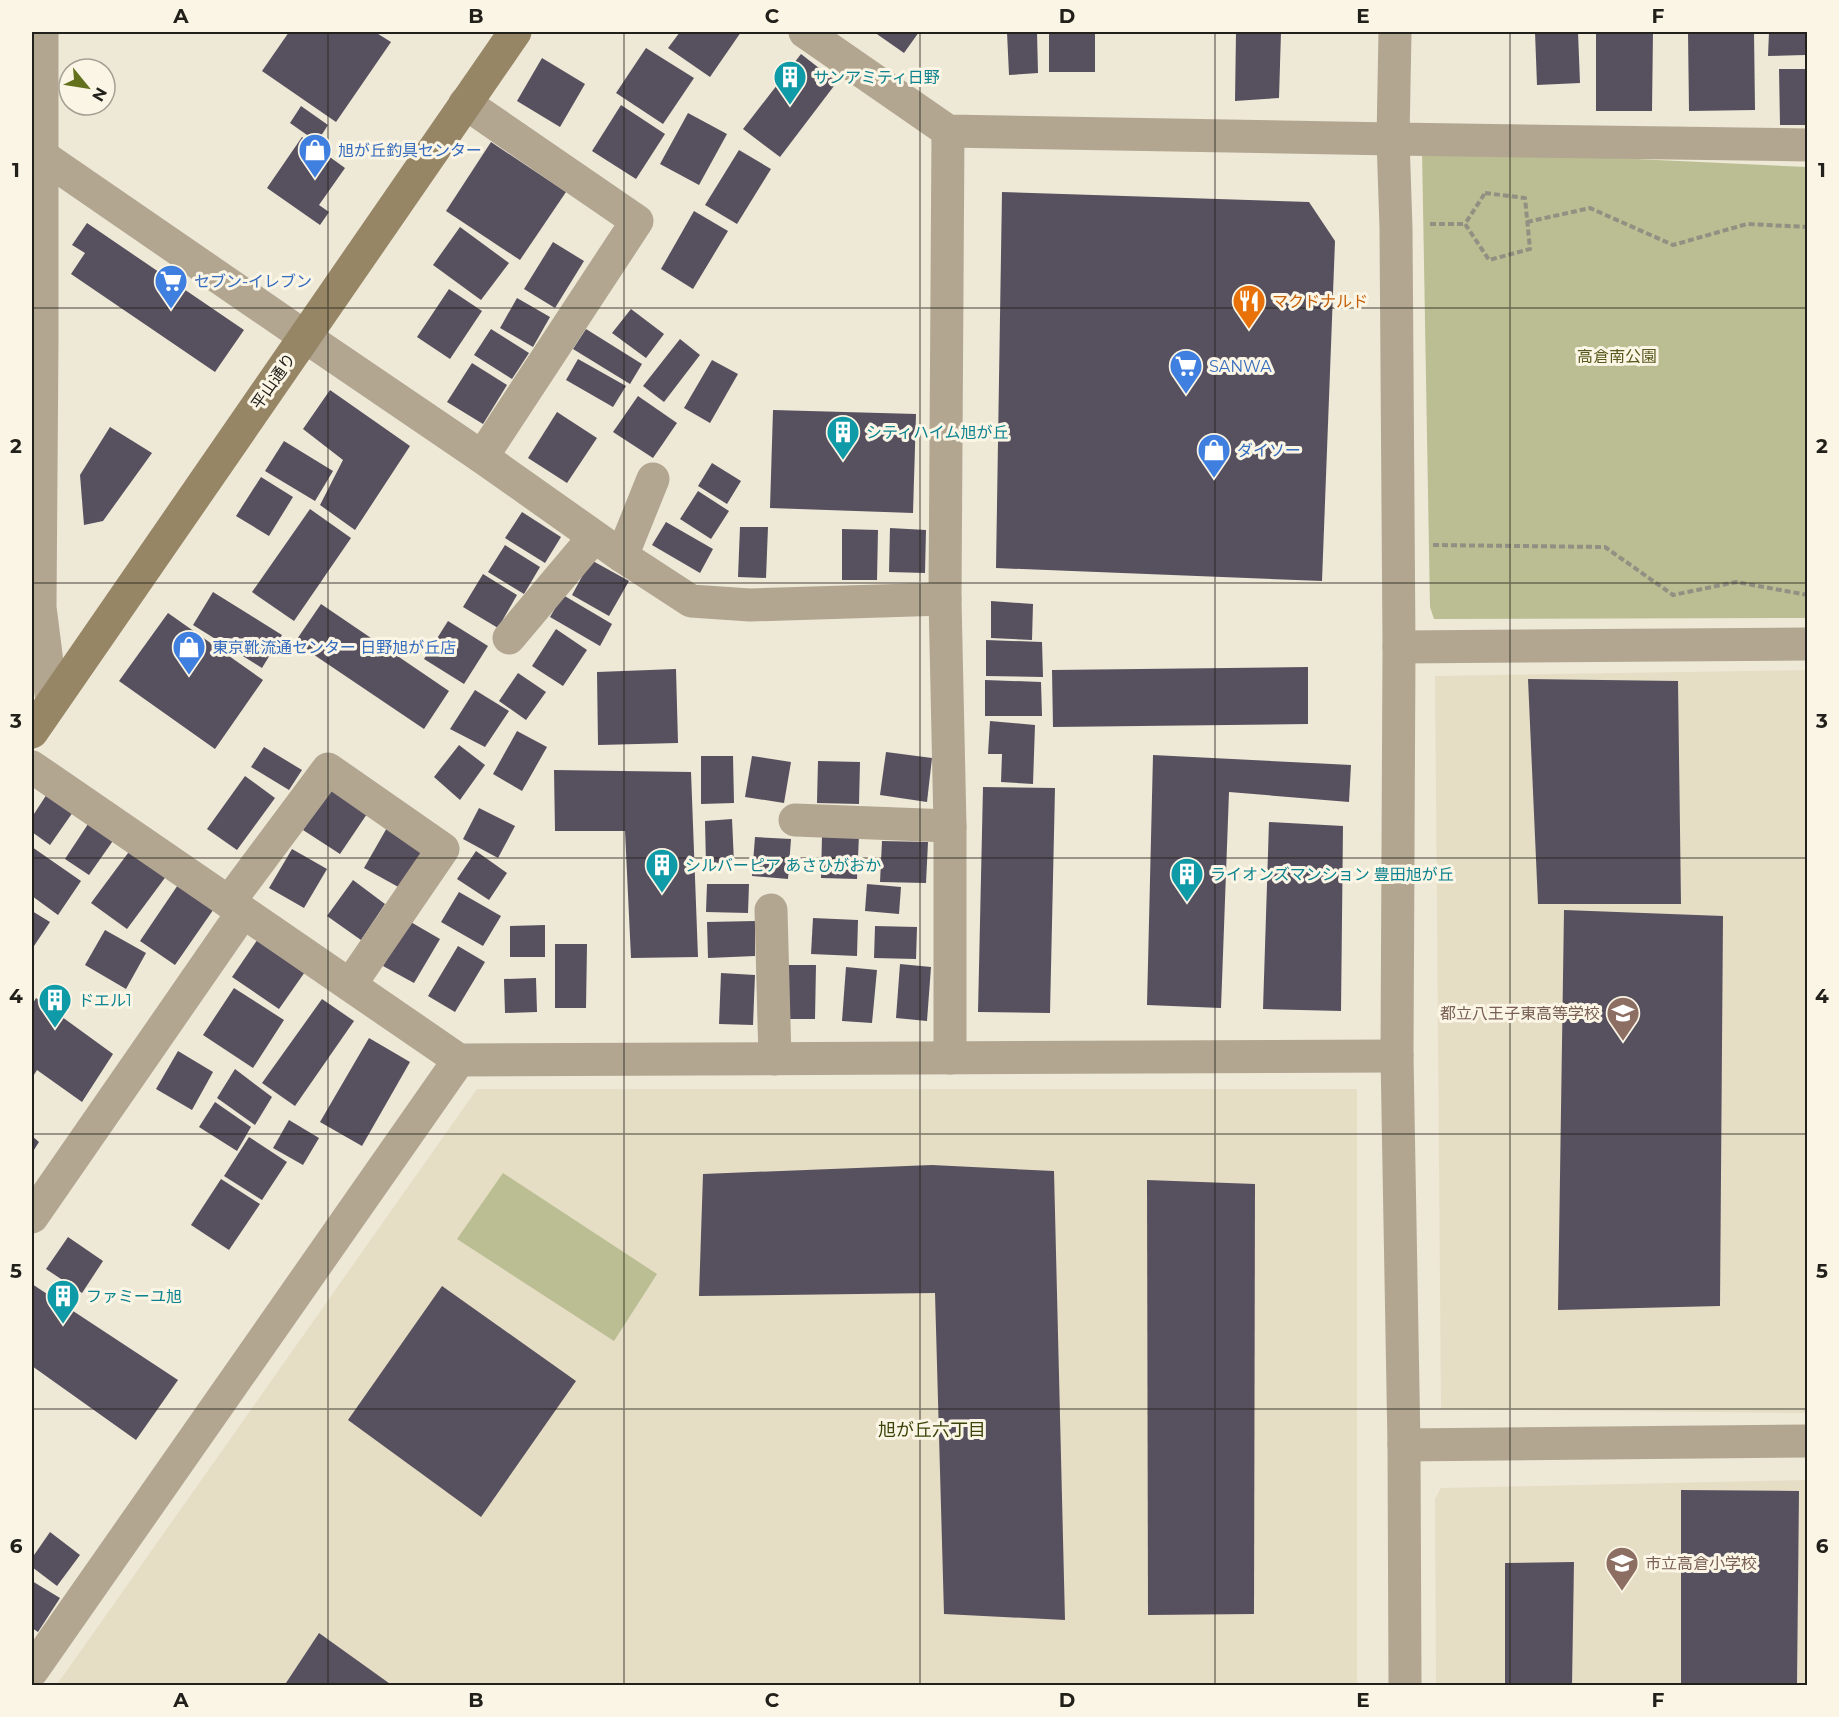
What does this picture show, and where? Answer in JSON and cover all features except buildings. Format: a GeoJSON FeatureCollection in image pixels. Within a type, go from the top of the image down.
{"type":"FeatureCollection","features":[{"type":"Feature","properties":{"kind":"main road","name":"平山通り"},"geometry":{"type":"LineString","coordinates":[[32,732],[515,32]]}},
{"type":"Feature","properties":{"kind":"street"},"geometry":{"type":"LineString","coordinates":[[42,32],[36,155],[42,340],[40,607],[52,702]]}},
{"type":"Feature","properties":{"kind":"street"},"geometry":{"type":"LineString","coordinates":[[805,32],[948,131],[1808,145]]}},
{"type":"Feature","properties":{"kind":"street"},"geometry":{"type":"LineString","coordinates":[[1395,32],[1393,139],[1396,228],[1399,647],[1397,1056],[1404,1445],[1405,1686]]}},
{"type":"Feature","properties":{"kind":"street"},"geometry":{"type":"LineString","coordinates":[[465,104],[637,221],[482,457]]}},
{"type":"Feature","properties":{"kind":"street"},"geometry":{"type":"LineString","coordinates":[[948,131],[945,599],[950,826],[950,1058]]}},
{"type":"Feature","properties":{"kind":"street"},"geometry":{"type":"LineString","coordinates":[[36,155],[691,601],[750,605],[945,599]]}},
{"type":"Feature","properties":{"kind":"street"},"geometry":{"type":"LineString","coordinates":[[622,556],[653,479]]}},
{"type":"Feature","properties":{"kind":"street"},"geometry":{"type":"LineString","coordinates":[[509,638],[594,537]]}},
{"type":"Feature","properties":{"kind":"street"},"geometry":{"type":"LineString","coordinates":[[1399,647],[1808,644]]}},
{"type":"Feature","properties":{"kind":"street"},"geometry":{"type":"LineString","coordinates":[[32,767],[459,1060],[1397,1056]]}},
{"type":"Feature","properties":{"kind":"street"},"geometry":{"type":"LineString","coordinates":[[32,1217],[328,769],[443,849],[350,985]]}},
{"type":"Feature","properties":{"kind":"street"},"geometry":{"type":"LineString","coordinates":[[795,820],[950,826]]}},
{"type":"Feature","properties":{"kind":"street"},"geometry":{"type":"LineString","coordinates":[[771,910],[775,1059]]}},
{"type":"Feature","properties":{"kind":"street"},"geometry":{"type":"LineString","coordinates":[[35,1660],[459,1060]]}},
{"type":"Feature","properties":{"kind":"street"},"geometry":{"type":"LineString","coordinates":[[1404,1445],[1808,1441]]}},
{"type":"Feature","properties":{"kind":"path"},"geometry":{"type":"LineString","coordinates":[[1485,193],[1525,198],[1530,249],[1489,260],[1465,224],[1485,193]]}},
{"type":"Feature","properties":{"kind":"path"},"geometry":{"type":"LineString","coordinates":[[1527,222],[1590,208],[1673,245],[1747,224],[1808,227]]}},
{"type":"Feature","properties":{"kind":"path"},"geometry":{"type":"LineString","coordinates":[[1424,224],[1465,224]]}},
{"type":"Feature","properties":{"kind":"path"},"geometry":{"type":"LineString","coordinates":[[1429,545],[1605,547],[1672,595],[1736,582],[1808,595]]}},
{"type":"Feature","properties":{"kind":"shaded area","name":"都立八王子東高等学校"},"geometry":{"type":"Polygon","coordinates":[[[1807,670],[1807,1413],[1441,1409],[1435,676],[1807,670]]]}},
{"type":"Feature","properties":{"kind":"shaded area"},"geometry":{"type":"Polygon","coordinates":[[[477,1089],[1357,1089],[1357,1685],[56,1686],[477,1089]]]}},
{"type":"Feature","properties":{"kind":"shaded area","name":"市立高倉小学校"},"geometry":{"type":"Polygon","coordinates":[[[1807,1480],[1807,1685],[1436,1685],[1435,1499],[1441,1488],[1807,1480]]]}},
{"type":"Feature","properties":{"kind":"green space","name":"高倉南公園"},"geometry":{"type":"Polygon","coordinates":[[[1422,149],[1807,167],[1807,618],[1434,619],[1430,607],[1422,149]]]}},
{"type":"Feature","properties":{"kind":"green space"},"geometry":{"type":"Polygon","coordinates":[[[503,1173],[657,1274],[614,1341],[457,1239],[503,1173]]]}},
{"type":"Feature","properties":{"kind":"place","name":"サンアミティ日野"},"geometry":{"type":"Point","coordinates":[790,106]}},
{"type":"Feature","properties":{"kind":"place","name":"旭が丘釣具センター"},"geometry":{"type":"Point","coordinates":[315,179]}},
{"type":"Feature","properties":{"kind":"place","name":"セブン-イレブン"},"geometry":{"type":"Point","coordinates":[171,310]}},
{"type":"Feature","properties":{"kind":"place","name":"マクドナルド"},"geometry":{"type":"Point","coordinates":[1249,330]}},
{"type":"Feature","properties":{"kind":"place","name":"SANWA"},"geometry":{"type":"Point","coordinates":[1186,395]}},
{"type":"Feature","properties":{"kind":"place","name":"シティハイム旭が丘"},"geometry":{"type":"Point","coordinates":[843,461]}},
{"type":"Feature","properties":{"kind":"place","name":"ダイソー"},"geometry":{"type":"Point","coordinates":[1214,479]}},
{"type":"Feature","properties":{"kind":"place","name":"東京靴流通センター 日野旭が丘店"},"geometry":{"type":"Point","coordinates":[189,676]}},
{"type":"Feature","properties":{"kind":"place","name":"シルバーピア あさひがおか"},"geometry":{"type":"Point","coordinates":[662,894]}},
{"type":"Feature","properties":{"kind":"place","name":"ライオンズマンション 豊田旭が丘"},"geometry":{"type":"Point","coordinates":[1187,903]}},
{"type":"Feature","properties":{"kind":"place","name":"ドエル1"},"geometry":{"type":"Point","coordinates":[55,1029]}},
{"type":"Feature","properties":{"kind":"place","name":"都立八王子東高等学校"},"geometry":{"type":"Point","coordinates":[1623,1042]}},
{"type":"Feature","properties":{"kind":"place","name":"ファミーユ旭"},"geometry":{"type":"Point","coordinates":[63,1325]}},
{"type":"Feature","properties":{"kind":"place","name":"市立高倉小学校"},"geometry":{"type":"Point","coordinates":[1622,1592]}},
{"type":"Feature","properties":{"kind":"district","name":"旭が丘六丁目"},"geometry":{"type":"Point","coordinates":[932,1430]}}]}
